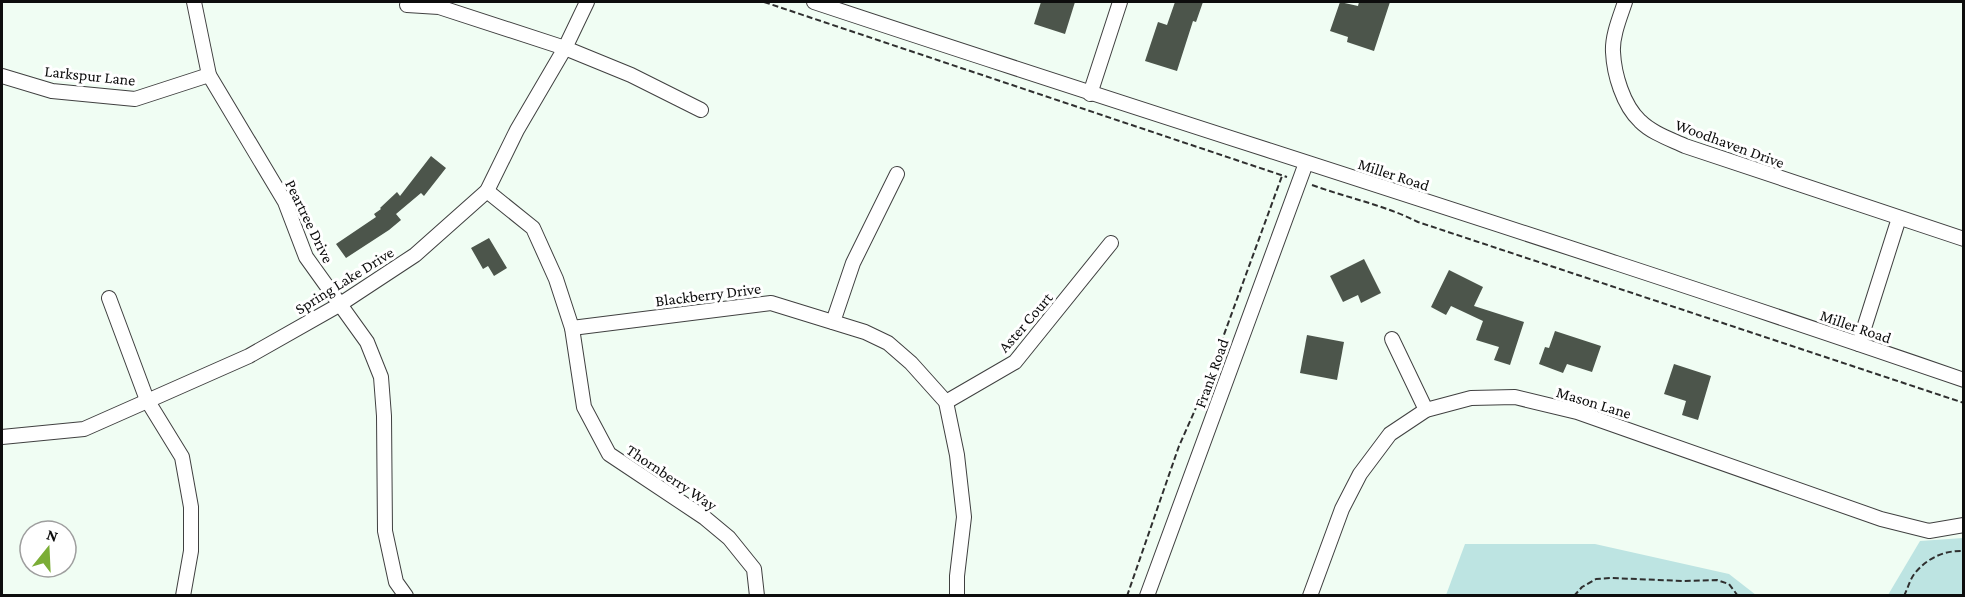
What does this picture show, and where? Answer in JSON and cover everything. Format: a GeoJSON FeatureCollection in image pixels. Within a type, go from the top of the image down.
{"type":"FeatureCollection","features":[{"type":"Feature","properties":{"kind":"street","name":"Peartree Drive"},"geometry":{"type":"LineString","coordinates":[[194,2],[209,75],[285,202],[306,257],[367,342],[381,377],[384,416],[385,531],[396,582],[406,596]]}},
{"type":"Feature","properties":{"kind":"street","name":"Spring Lake Drive"},"geometry":{"type":"LineString","coordinates":[[2,437],[84,429],[249,356],[339,305],[415,255],[487,191],[517,130],[565,48],[587,2]]}},
{"type":"Feature","properties":{"kind":"street","name":"Miller Road"},"geometry":{"type":"LineString","coordinates":[[814,2],[1964,380]]}},
{"type":"Feature","properties":{"kind":"street"},"geometry":{"type":"LineString","coordinates":[[1090,94],[1120,2]]}},
{"type":"Feature","properties":{"kind":"street","name":"Woodhaven Drive"},"geometry":{"type":"LineString","coordinates":[[1624,2],[1613,51],[1617,79],[1639,120],[1658,134],[1685,146],[1964,239]]}},
{"type":"Feature","properties":{"kind":"street"},"geometry":{"type":"LineString","coordinates":[[407,5],[439,7],[565,48],[631,75],[701,110]]}},
{"type":"Feature","properties":{"kind":"street","name":"Larkspur Lane"},"geometry":{"type":"LineString","coordinates":[[2,76],[52,92],[135,99],[209,75]]}},
{"type":"Feature","properties":{"kind":"street","name":"Frank Road"},"geometry":{"type":"LineString","coordinates":[[1147,596],[1306,163]]}},
{"type":"Feature","properties":{"kind":"street"},"geometry":{"type":"LineString","coordinates":[[833,322],[853,263],[897,174]]}},
{"type":"Feature","properties":{"kind":"street","name":"Thornberry Way"},"geometry":{"type":"LineString","coordinates":[[487,191],[533,228],[556,279],[572,328],[584,407],[609,454],[705,518],[729,538],[754,569],[757,596]]}},
{"type":"Feature","properties":{"kind":"street"},"geometry":{"type":"LineString","coordinates":[[1859,344],[1899,218]]}},
{"type":"Feature","properties":{"kind":"street","name":"Aster Court"},"geometry":{"type":"LineString","coordinates":[[946,402],[1015,362],[1111,243]]}},
{"type":"Feature","properties":{"kind":"street"},"geometry":{"type":"LineString","coordinates":[[109,298],[147,400],[182,457],[192,507],[191,551],[183,596]]}},
{"type":"Feature","properties":{"kind":"street","name":"Blackberry Drive"},"geometry":{"type":"LineString","coordinates":[[572,328],[771,303],[865,332],[888,343],[911,363],[946,402]]}},
{"type":"Feature","properties":{"kind":"street"},"geometry":{"type":"LineString","coordinates":[[1392,339],[1426,410]]}},
{"type":"Feature","properties":{"kind":"street","name":"Mason Lane"},"geometry":{"type":"LineString","coordinates":[[1310,596],[1342,509],[1360,474],[1390,434],[1426,410],[1471,398],[1515,397],[1577,412],[1881,519],[1929,531],[1964,525]]}},
{"type":"Feature","properties":{"kind":"street"},"geometry":{"type":"LineString","coordinates":[[946,402],[957,455],[964,517],[957,596]]}},
{"type":"Feature","properties":{"kind":"path"},"geometry":{"type":"LineString","coordinates":[[764,2],[1299,181],[1360,201],[1380,205],[1418,222],[1964,403]]}},
{"type":"Feature","properties":{"kind":"path"},"geometry":{"type":"LineString","coordinates":[[1127,596],[1176,454],[1200,400],[1282,175]]}},
{"type":"Feature","properties":{"kind":"path"},"geometry":{"type":"LineString","coordinates":[[1904,596],[1915,573],[1926,563],[1950,550],[1964,551]]}},
{"type":"Feature","properties":{"kind":"path"},"geometry":{"type":"LineString","coordinates":[[1574,596],[1581,587],[1596,579],[1611,578],[1717,580],[1729,584],[1738,596]]}},
{"type":"Feature","properties":{"kind":"shaded area"},"geometry":{"type":"Polygon","coordinates":[[[1963,538],[1963,595],[1888,595],[1920,541],[1963,538]]]}},
{"type":"Feature","properties":{"kind":"shaded area"},"geometry":{"type":"Polygon","coordinates":[[[1465,544],[1595,544],[1729,574],[1756,595],[1446,595],[1465,544]]]}},
{"type":"Feature","properties":{"kind":"building"},"geometry":{"type":"Polygon","coordinates":[[[1041,2],[1075,2],[1065,34],[1034,24],[1041,2]]]}},
{"type":"Feature","properties":{"kind":"building"},"geometry":{"type":"Polygon","coordinates":[[[1175,2],[1203,2],[1196,22],[1193,21],[1177,71],[1145,61],[1158,22],[1167,25],[1175,2]]]}},
{"type":"Feature","properties":{"kind":"building"},"geometry":{"type":"Polygon","coordinates":[[[1340,2],[1358,6],[1359,2],[1390,2],[1374,51],[1347,42],[1348,37],[1330,31],[1340,2]]]}},
{"type":"Feature","properties":{"kind":"building"},"geometry":{"type":"Polygon","coordinates":[[[431,156],[446,168],[424,196],[421,193],[396,214],[401,220],[389,230],[346,258],[336,244],[376,217],[374,214],[397,192],[400,196],[431,156]]]}},
{"type":"Feature","properties":{"kind":"building"},"geometry":{"type":"Polygon","coordinates":[[[489,238],[507,268],[494,276],[488,266],[483,269],[471,248],[489,238]]]}},
{"type":"Feature","properties":{"kind":"building"},"geometry":{"type":"Polygon","coordinates":[[[1364,259],[1381,293],[1361,303],[1358,295],[1343,302],[1330,276],[1364,259]]]}},
{"type":"Feature","properties":{"kind":"building"},"geometry":{"type":"Polygon","coordinates":[[[1449,270],[1483,287],[1474,306],[1524,322],[1510,365],[1494,360],[1499,347],[1476,340],[1483,321],[1451,306],[1446,315],[1431,307],[1449,270]]]}},
{"type":"Feature","properties":{"kind":"building"},"geometry":{"type":"Polygon","coordinates":[[[1555,331],[1601,346],[1592,372],[1567,364],[1563,373],[1539,364],[1545,347],[1549,348],[1555,331]]]}},
{"type":"Feature","properties":{"kind":"building"},"geometry":{"type":"Polygon","coordinates":[[[1307,335],[1344,342],[1337,380],[1300,373],[1307,335]]]}},
{"type":"Feature","properties":{"kind":"building"},"geometry":{"type":"Polygon","coordinates":[[[1674,364],[1711,376],[1698,420],[1682,415],[1686,401],[1664,394],[1674,364]]]}}]}
